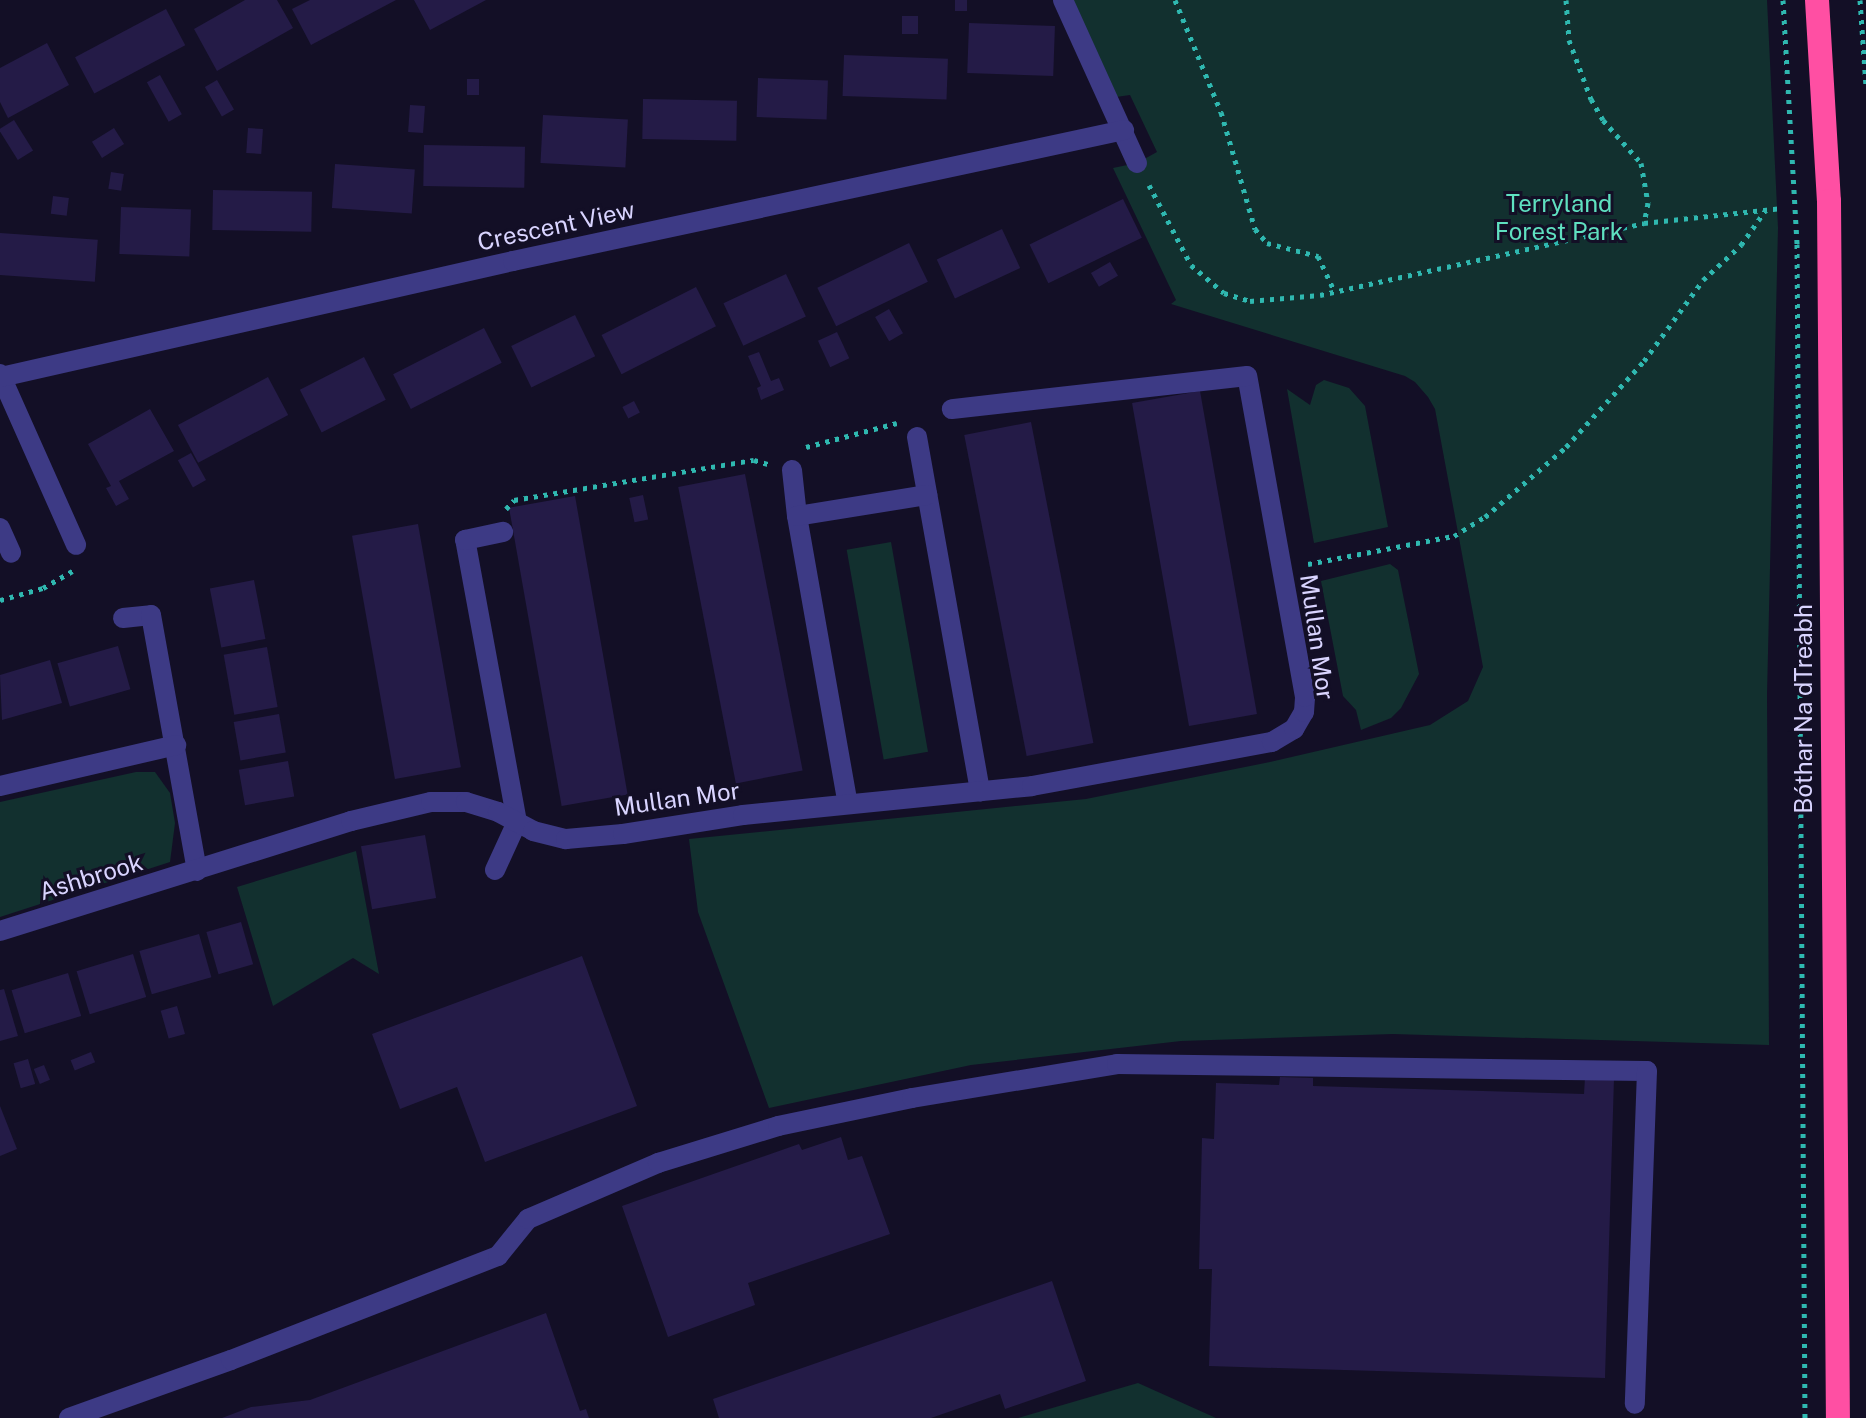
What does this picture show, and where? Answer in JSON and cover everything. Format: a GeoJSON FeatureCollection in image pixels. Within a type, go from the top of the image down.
{"type":"FeatureCollection","features":[{"type":"Feature","properties":{"kind":"highway","name":"Bóthar Na dTreabh"},"geometry":{"type":"LineString","coordinates":[[1817,0],[1824,70],[1829,214],[1838,1418]]}},
{"type":"Feature","properties":{"kind":"street"},"geometry":{"type":"LineString","coordinates":[[1063,0],[1137,163]]}},
{"type":"Feature","properties":{"kind":"street","name":"Crescent View"},"geometry":{"type":"LineString","coordinates":[[1,376],[528,258],[1124,130]]}},
{"type":"Feature","properties":{"kind":"street"},"geometry":{"type":"LineString","coordinates":[[1,376],[76,545]]}},
{"type":"Feature","properties":{"kind":"street","name":"Mullan Mor"},"geometry":{"type":"LineString","coordinates":[[351,821],[398,808],[450,800],[485,807],[533,831],[566,839],[848,804],[1043,785],[1272,742],[1285,736],[1301,720],[1305,697],[1247,376],[952,409]]}},
{"type":"Feature","properties":{"kind":"street"},"geometry":{"type":"LineString","coordinates":[[917,437],[980,791]]}},
{"type":"Feature","properties":{"kind":"street"},"geometry":{"type":"LineString","coordinates":[[792,470],[797,516],[848,804]]}},
{"type":"Feature","properties":{"kind":"street"},"geometry":{"type":"LineString","coordinates":[[797,516],[927,495]]}},
{"type":"Feature","properties":{"kind":"street"},"geometry":{"type":"LineString","coordinates":[[0,528],[11,553]]}},
{"type":"Feature","properties":{"kind":"street"},"geometry":{"type":"LineString","coordinates":[[495,870],[517,822],[465,540],[503,532]]}},
{"type":"Feature","properties":{"kind":"street"},"geometry":{"type":"LineString","coordinates":[[123,618],[151,615],[197,871]]}},
{"type":"Feature","properties":{"kind":"street"},"geometry":{"type":"LineString","coordinates":[[0,786],[176,745]]}},
{"type":"Feature","properties":{"kind":"street","name":"Ashbrook"},"geometry":{"type":"LineString","coordinates":[[0,931],[351,821]]}},
{"type":"Feature","properties":{"kind":"street"},"geometry":{"type":"LineString","coordinates":[[69,1418],[231,1360],[498,1256],[528,1219],[658,1163],[778,1126],[912,1098],[1117,1064],[1647,1071],[1635,1404]]}},
{"type":"Feature","properties":{"kind":"path"},"geometry":{"type":"LineString","coordinates":[[1175,0],[1221,112],[1255,229],[1267,243],[1318,256],[1334,291]]}},
{"type":"Feature","properties":{"kind":"path"},"geometry":{"type":"LineString","coordinates":[[1566,0],[1569,40],[1591,99],[1603,120],[1641,163],[1648,203],[1644,223]]}},
{"type":"Feature","properties":{"kind":"path"},"geometry":{"type":"LineString","coordinates":[[1783,0],[1797,244],[1805,1418]]}},
{"type":"Feature","properties":{"kind":"path"},"geometry":{"type":"LineString","coordinates":[[1860,0],[1866,85]]}},
{"type":"Feature","properties":{"kind":"path"},"geometry":{"type":"LineString","coordinates":[[1137,163],[1191,265],[1224,293],[1250,301],[1334,291],[1644,223],[1782,208]]}},
{"type":"Feature","properties":{"kind":"path"},"geometry":{"type":"LineString","coordinates":[[1329,560],[1454,536],[1485,517],[1566,447],[1644,361],[1678,311],[1759,225],[1765,211]]}},
{"type":"Feature","properties":{"kind":"path"},"geometry":{"type":"LineString","coordinates":[[797,449],[899,423]]}},
{"type":"Feature","properties":{"kind":"path"},"geometry":{"type":"LineString","coordinates":[[503,532],[506,506],[514,500],[768,457]]}},
{"type":"Feature","properties":{"kind":"path"},"geometry":{"type":"LineString","coordinates":[[754,460],[792,470]]}},
{"type":"Feature","properties":{"kind":"path"},"geometry":{"type":"LineString","coordinates":[[0,600],[61,580],[78,566],[76,545]]}},
{"type":"Feature","properties":{"kind":"green space","name":"Terryland Forest Park"},"geometry":{"type":"Polygon","coordinates":[[[1071,0],[1767,0],[1778,228],[1767,695],[1769,1045],[1393,1034],[1181,1041],[971,1065],[769,1108],[698,912],[689,839],[1086,799],[1270,762],[1430,725],[1468,701],[1483,667],[1435,409],[1428,397],[1405,376],[1171,304],[1176,300],[1113,168],[1137,163],[1157,152],[1130,95],[1116,97],[1071,0]]]}},
{"type":"Feature","properties":{"kind":"green space"},"geometry":{"type":"Polygon","coordinates":[[[1324,380],[1349,388],[1365,406],[1388,527],[1314,543],[1287,389],[1310,405],[1316,385],[1324,380]]]}},
{"type":"Feature","properties":{"kind":"green space"},"geometry":{"type":"Polygon","coordinates":[[[891,542],[928,752],[884,760],[847,550],[891,542]]]}},
{"type":"Feature","properties":{"kind":"green space"},"geometry":{"type":"Polygon","coordinates":[[[1390,564],[1398,570],[1419,674],[1401,708],[1391,718],[1361,730],[1356,710],[1343,696],[1321,581],[1390,564]]]}},
{"type":"Feature","properties":{"kind":"green space"},"geometry":{"type":"Polygon","coordinates":[[[136,772],[155,772],[170,793],[175,823],[170,862],[0,917],[0,802],[136,772]]]}},
{"type":"Feature","properties":{"kind":"green space"},"geometry":{"type":"Polygon","coordinates":[[[356,851],[379,974],[353,958],[273,1006],[237,887],[356,851]]]}},
{"type":"Feature","properties":{"kind":"green space"},"geometry":{"type":"Polygon","coordinates":[[[1138,1383],[1216,1418],[1018,1418],[1138,1383]]]}},
{"type":"Feature","properties":{"kind":"building"},"geometry":{"type":"Polygon","coordinates":[[[245,0],[277,0],[293,28],[217,71],[194,29],[245,0]]]}},
{"type":"Feature","properties":{"kind":"building"},"geometry":{"type":"Polygon","coordinates":[[[310,0],[396,0],[311,45],[292,9],[310,0]]]}},
{"type":"Feature","properties":{"kind":"building"},"geometry":{"type":"Polygon","coordinates":[[[414,0],[486,0],[430,30],[414,0]]]}},
{"type":"Feature","properties":{"kind":"building"},"geometry":{"type":"Polygon","coordinates":[[[955,0],[967,0],[967,11],[955,11],[955,0]]]}},
{"type":"Feature","properties":{"kind":"building"},"geometry":{"type":"Polygon","coordinates":[[[166,9],[185,45],[94,94],[75,57],[166,9]]]}},
{"type":"Feature","properties":{"kind":"building"},"geometry":{"type":"Polygon","coordinates":[[[902,16],[918,16],[918,34],[902,34],[902,16]]]}},
{"type":"Feature","properties":{"kind":"building"},"geometry":{"type":"Polygon","coordinates":[[[969,23],[1055,26],[1053,76],[967,73],[969,23]]]}},
{"type":"Feature","properties":{"kind":"building"},"geometry":{"type":"Polygon","coordinates":[[[47,43],[69,85],[8,118],[0,102],[0,68],[47,43]]]}},
{"type":"Feature","properties":{"kind":"building"},"geometry":{"type":"Polygon","coordinates":[[[844,55],[948,59],[947,100],[843,96],[844,55]]]}},
{"type":"Feature","properties":{"kind":"building"},"geometry":{"type":"Polygon","coordinates":[[[160,75],[182,114],[169,122],[147,82],[160,75]]]}},
{"type":"Feature","properties":{"kind":"building"},"geometry":{"type":"Polygon","coordinates":[[[758,78],[828,80],[827,119],[757,117],[758,78]]]}},
{"type":"Feature","properties":{"kind":"building"},"geometry":{"type":"Polygon","coordinates":[[[467,79],[479,79],[479,95],[467,95],[467,79]]]}},
{"type":"Feature","properties":{"kind":"building"},"geometry":{"type":"Polygon","coordinates":[[[217,80],[234,109],[222,116],[205,87],[217,80]]]}},
{"type":"Feature","properties":{"kind":"building"},"geometry":{"type":"Polygon","coordinates":[[[643,99],[737,101],[736,141],[642,139],[643,99]]]}},
{"type":"Feature","properties":{"kind":"building"},"geometry":{"type":"Polygon","coordinates":[[[410,105],[425,106],[423,133],[408,132],[410,105]]]}},
{"type":"Feature","properties":{"kind":"building"},"geometry":{"type":"Polygon","coordinates":[[[543,115],[628,119],[625,167],[540,163],[543,115]]]}},
{"type":"Feature","properties":{"kind":"building"},"geometry":{"type":"Polygon","coordinates":[[[14,120],[33,151],[18,160],[0,132],[14,120]]]}},
{"type":"Feature","properties":{"kind":"building"},"geometry":{"type":"Polygon","coordinates":[[[114,128],[124,144],[102,158],[92,142],[114,128]]]}},
{"type":"Feature","properties":{"kind":"building"},"geometry":{"type":"Polygon","coordinates":[[[248,128],[263,129],[261,154],[246,153],[248,128]]]}},
{"type":"Feature","properties":{"kind":"building"},"geometry":{"type":"Polygon","coordinates":[[[424,145],[525,147],[524,188],[423,186],[424,145]]]}},
{"type":"Feature","properties":{"kind":"building"},"geometry":{"type":"Polygon","coordinates":[[[335,164],[415,170],[412,213],[332,208],[335,164]]]}},
{"type":"Feature","properties":{"kind":"building"},"geometry":{"type":"Polygon","coordinates":[[[111,172],[124,174],[121,191],[108,189],[111,172]]]}},
{"type":"Feature","properties":{"kind":"building"},"geometry":{"type":"Polygon","coordinates":[[[213,190],[312,192],[311,232],[212,230],[213,190]]]}},
{"type":"Feature","properties":{"kind":"building"},"geometry":{"type":"Polygon","coordinates":[[[53,196],[69,198],[67,216],[51,214],[53,196]]]}},
{"type":"Feature","properties":{"kind":"building"},"geometry":{"type":"Polygon","coordinates":[[[1123,199],[1142,238],[1048,283],[1030,245],[1123,199]]]}},
{"type":"Feature","properties":{"kind":"building"},"geometry":{"type":"Polygon","coordinates":[[[121,207],[191,209],[189,256],[119,254],[121,207]]]}},
{"type":"Feature","properties":{"kind":"building"},"geometry":{"type":"Polygon","coordinates":[[[1002,229],[1020,268],[955,298],[937,259],[1002,229]]]}},
{"type":"Feature","properties":{"kind":"building"},"geometry":{"type":"Polygon","coordinates":[[[0,233],[98,240],[95,282],[0,275],[0,233]]]}},
{"type":"Feature","properties":{"kind":"building"},"geometry":{"type":"Polygon","coordinates":[[[909,243],[928,282],[836,326],[817,288],[909,243]]]}},
{"type":"Feature","properties":{"kind":"building"},"geometry":{"type":"Polygon","coordinates":[[[1110,262],[1118,276],[1099,287],[1091,273],[1110,262]]]}},
{"type":"Feature","properties":{"kind":"building"},"geometry":{"type":"Polygon","coordinates":[[[786,274],[806,317],[743,346],[723,303],[786,274]]]}},
{"type":"Feature","properties":{"kind":"building"},"geometry":{"type":"Polygon","coordinates":[[[696,287],[716,326],[622,374],[602,335],[696,287]]]}},
{"type":"Feature","properties":{"kind":"building"},"geometry":{"type":"Polygon","coordinates":[[[889,309],[903,333],[889,341],[875,317],[889,309]]]}},
{"type":"Feature","properties":{"kind":"building"},"geometry":{"type":"Polygon","coordinates":[[[575,315],[595,356],[531,387],[511,346],[575,315]]]}},
{"type":"Feature","properties":{"kind":"building"},"geometry":{"type":"Polygon","coordinates":[[[484,328],[502,363],[411,409],[393,374],[484,328]]]}},
{"type":"Feature","properties":{"kind":"building"},"geometry":{"type":"Polygon","coordinates":[[[837,332],[849,358],[830,367],[818,341],[837,332]]]}},
{"type":"Feature","properties":{"kind":"building"},"geometry":{"type":"Polygon","coordinates":[[[759,352],[771,381],[779,378],[784,390],[761,400],[757,388],[761,386],[748,356],[759,352]]]}},
{"type":"Feature","properties":{"kind":"building"},"geometry":{"type":"Polygon","coordinates":[[[364,357],[386,400],[322,432],[300,390],[364,357]]]}},
{"type":"Feature","properties":{"kind":"building"},"geometry":{"type":"Polygon","coordinates":[[[268,377],[288,415],[198,463],[178,425],[268,377]]]}},
{"type":"Feature","properties":{"kind":"building"},"geometry":{"type":"Polygon","coordinates":[[[1200,391],[1257,714],[1189,726],[1132,403],[1200,391]]]}},
{"type":"Feature","properties":{"kind":"building"},"geometry":{"type":"Polygon","coordinates":[[[634,401],[640,413],[628,418],[622,407],[634,401]]]}},
{"type":"Feature","properties":{"kind":"building"},"geometry":{"type":"Polygon","coordinates":[[[150,409],[174,451],[119,481],[129,499],[116,506],[106,488],[111,486],[88,444],[150,409]]]}},
{"type":"Feature","properties":{"kind":"building"},"geometry":{"type":"Polygon","coordinates":[[[1031,422],[1093,743],[1027,756],[964,435],[1031,422]]]}},
{"type":"Feature","properties":{"kind":"building"},"geometry":{"type":"Polygon","coordinates":[[[191,453],[206,480],[193,487],[178,460],[191,453]]]}},
{"type":"Feature","properties":{"kind":"building"},"geometry":{"type":"Polygon","coordinates":[[[745,474],[803,770],[736,783],[678,487],[745,474]]]}},
{"type":"Feature","properties":{"kind":"building"},"geometry":{"type":"Polygon","coordinates":[[[643,495],[648,519],[635,522],[629,498],[643,495]]]}},
{"type":"Feature","properties":{"kind":"building"},"geometry":{"type":"Polygon","coordinates":[[[575,496],[628,794],[562,806],[509,508],[575,496]]]}},
{"type":"Feature","properties":{"kind":"building"},"geometry":{"type":"Polygon","coordinates":[[[418,524],[461,767],[395,779],[352,536],[418,524]]]}},
{"type":"Feature","properties":{"kind":"building"},"geometry":{"type":"Polygon","coordinates":[[[254,580],[265,639],[221,647],[210,589],[254,580]]]}},
{"type":"Feature","properties":{"kind":"building"},"geometry":{"type":"Polygon","coordinates":[[[118,646],[130,689],[70,707],[57,663],[118,646]]]}},
{"type":"Feature","properties":{"kind":"building"},"geometry":{"type":"Polygon","coordinates":[[[267,647],[278,707],[234,715],[224,655],[267,647]]]}},
{"type":"Feature","properties":{"kind":"building"},"geometry":{"type":"Polygon","coordinates":[[[50,660],[62,703],[2,720],[0,675],[50,660]]]}},
{"type":"Feature","properties":{"kind":"building"},"geometry":{"type":"Polygon","coordinates":[[[279,714],[286,752],[240,760],[234,722],[279,714]]]}},
{"type":"Feature","properties":{"kind":"building"},"geometry":{"type":"Polygon","coordinates":[[[288,761],[294,796],[245,805],[239,770],[288,761]]]}},
{"type":"Feature","properties":{"kind":"building"},"geometry":{"type":"Polygon","coordinates":[[[425,835],[436,898],[372,909],[361,846],[425,835]]]}},
{"type":"Feature","properties":{"kind":"building"},"geometry":{"type":"Polygon","coordinates":[[[241,922],[253,964],[219,974],[206,932],[241,922]]]}},
{"type":"Feature","properties":{"kind":"building"},"geometry":{"type":"Polygon","coordinates":[[[199,934],[211,977],[152,994],[139,951],[199,934]]]}},
{"type":"Feature","properties":{"kind":"building"},"geometry":{"type":"Polygon","coordinates":[[[133,954],[146,997],[90,1014],[77,971],[133,954]]]}},
{"type":"Feature","properties":{"kind":"building"},"geometry":{"type":"Polygon","coordinates":[[[582,956],[637,1106],[485,1162],[457,1087],[400,1109],[372,1034],[582,956]]]}},
{"type":"Feature","properties":{"kind":"building"},"geometry":{"type":"Polygon","coordinates":[[[68,973],[81,1016],[25,1033],[12,990],[68,973]]]}},
{"type":"Feature","properties":{"kind":"building"},"geometry":{"type":"Polygon","coordinates":[[[4,989],[18,1036],[0,1041],[0,990],[4,989]]]}},
{"type":"Feature","properties":{"kind":"building"},"geometry":{"type":"Polygon","coordinates":[[[177,1006],[185,1034],[169,1039],[161,1011],[177,1006]]]}},
{"type":"Feature","properties":{"kind":"building"},"geometry":{"type":"Polygon","coordinates":[[[91,1052],[95,1062],[75,1070],[71,1060],[91,1052]]]}},
{"type":"Feature","properties":{"kind":"building"},"geometry":{"type":"Polygon","coordinates":[[[28,1059],[35,1084],[21,1088],[14,1063],[28,1059]]]}},
{"type":"Feature","properties":{"kind":"building"},"geometry":{"type":"Polygon","coordinates":[[[44,1065],[50,1080],[40,1084],[34,1069],[44,1065]]]}},
{"type":"Feature","properties":{"kind":"building"},"geometry":{"type":"Polygon","coordinates":[[[1280,1077],[1313,1078],[1313,1086],[1584,1094],[1585,1077],[1614,1078],[1605,1378],[1209,1366],[1212,1269],[1199,1269],[1202,1138],[1214,1139],[1216,1083],[1279,1085],[1280,1077]]]}},
{"type":"Feature","properties":{"kind":"building"},"geometry":{"type":"Polygon","coordinates":[[[0,1106],[17,1149],[0,1156],[0,1106]]]}},
{"type":"Feature","properties":{"kind":"building"},"geometry":{"type":"Polygon","coordinates":[[[841,1137],[848,1160],[862,1156],[890,1234],[748,1283],[755,1305],[668,1337],[622,1206],[799,1144],[802,1150],[841,1137]]]}},
{"type":"Feature","properties":{"kind":"building"},"geometry":{"type":"Polygon","coordinates":[[[1052,1281],[1086,1381],[1005,1409],[1000,1394],[931,1418],[719,1418],[713,1399],[1052,1281]]]}},
{"type":"Feature","properties":{"kind":"building"},"geometry":{"type":"Polygon","coordinates":[[[546,1313],[580,1411],[586,1409],[589,1418],[222,1418],[251,1407],[310,1400],[546,1313]]]}}]}
